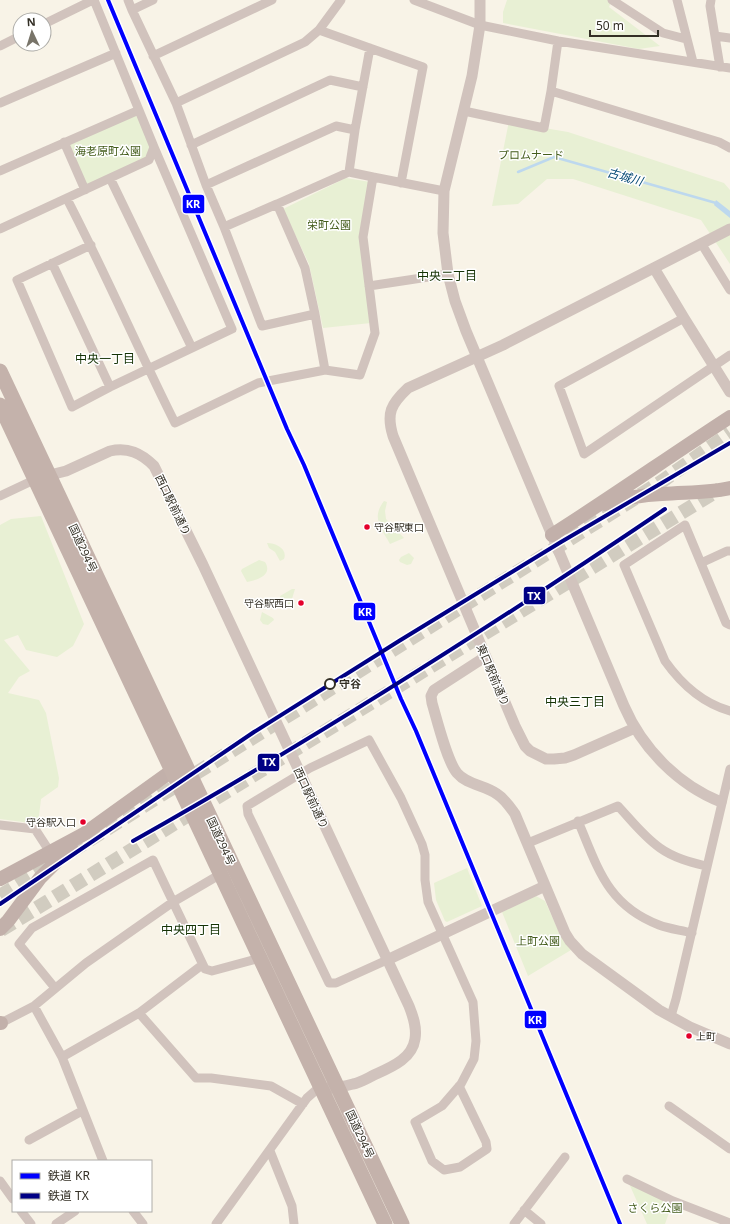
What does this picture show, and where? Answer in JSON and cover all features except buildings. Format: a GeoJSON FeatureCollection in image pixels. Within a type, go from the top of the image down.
{"type":"FeatureCollection","features":[{"type":"Feature","properties":{"kind":"highway","name":"国道294号"},"geometry":{"type":"LineString","coordinates":[[0,371],[42,477],[178,767],[338,1087],[402,1224]]}},
{"type":"Feature","properties":{"kind":"highway","name":"国道294号"},"geometry":{"type":"LineString","coordinates":[[0,405],[42,477]]}},
{"type":"Feature","properties":{"kind":"highway","name":"国道294号"},"geometry":{"type":"LineString","coordinates":[[178,767],[260,958],[385,1224]]}},
{"type":"Feature","properties":{"kind":"main road"},"geometry":{"type":"LineString","coordinates":[[552,535],[597,507],[615,493],[730,417]]}},
{"type":"Feature","properties":{"kind":"main road"},"geometry":{"type":"LineString","coordinates":[[597,507],[631,497],[705,492],[730,488]]}},
{"type":"Feature","properties":{"kind":"main road"},"geometry":{"type":"LineString","coordinates":[[0,879],[84,834],[178,767]]}},
{"type":"Feature","properties":{"kind":"main road"},"geometry":{"type":"LineString","coordinates":[[0,929],[8,921],[40,878],[84,834]]}},
{"type":"Feature","properties":{"kind":"street"},"geometry":{"type":"LineString","coordinates":[[52,20],[94,0],[154,147],[232,329],[110,387],[72,407],[17,280],[91,245]]}},
{"type":"Feature","properties":{"kind":"street"},"geometry":{"type":"LineString","coordinates":[[128,0],[176,103],[206,186],[224,227],[262,326],[315,314]]}},
{"type":"Feature","properties":{"kind":"street"},"geometry":{"type":"LineString","coordinates":[[132,10],[153,0]]}},
{"type":"Feature","properties":{"kind":"street"},"geometry":{"type":"LineString","coordinates":[[153,56],[272,0]]}},
{"type":"Feature","properties":{"kind":"street"},"geometry":{"type":"LineString","coordinates":[[176,103],[305,42],[319,30],[341,0]]}},
{"type":"Feature","properties":{"kind":"street"},"geometry":{"type":"LineString","coordinates":[[414,0],[480,25],[558,41],[730,68]]}},
{"type":"Feature","properties":{"kind":"street"},"geometry":{"type":"LineString","coordinates":[[480,0],[480,25],[472,76],[444,191],[442,233],[448,274],[455,301],[477,358],[624,706],[635,728],[650,748],[676,774],[702,792],[721,802]]}},
{"type":"Feature","properties":{"kind":"street"},"geometry":{"type":"LineString","coordinates":[[612,0],[663,33],[686,39]]}},
{"type":"Feature","properties":{"kind":"street"},"geometry":{"type":"LineString","coordinates":[[676,0],[693,62]]}},
{"type":"Feature","properties":{"kind":"street"},"geometry":{"type":"LineString","coordinates":[[711,0],[710,6],[720,67]]}},
{"type":"Feature","properties":{"kind":"street"},"geometry":{"type":"LineString","coordinates":[[319,30],[423,67],[401,183]]}},
{"type":"Feature","properties":{"kind":"street"},"geometry":{"type":"LineString","coordinates":[[715,36],[730,38]]}},
{"type":"Feature","properties":{"kind":"street"},"geometry":{"type":"LineString","coordinates":[[0,46],[12,40]]}},
{"type":"Feature","properties":{"kind":"street"},"geometry":{"type":"LineString","coordinates":[[464,111],[544,128],[552,91],[558,41]]}},
{"type":"Feature","properties":{"kind":"street"},"geometry":{"type":"LineString","coordinates":[[349,172],[362,88],[370,48]]}},
{"type":"Feature","properties":{"kind":"street"},"geometry":{"type":"LineString","coordinates":[[0,103],[116,52]]}},
{"type":"Feature","properties":{"kind":"street"},"geometry":{"type":"LineString","coordinates":[[191,145],[330,80],[362,88]]}},
{"type":"Feature","properties":{"kind":"street"},"geometry":{"type":"LineString","coordinates":[[552,91],[719,142],[730,148]]}},
{"type":"Feature","properties":{"kind":"street"},"geometry":{"type":"LineString","coordinates":[[0,171],[139,110]]}},
{"type":"Feature","properties":{"kind":"street"},"geometry":{"type":"LineString","coordinates":[[206,186],[336,126],[355,130]]}},
{"type":"Feature","properties":{"kind":"street"},"geometry":{"type":"LineString","coordinates":[[64,142],[85,190]]}},
{"type":"Feature","properties":{"kind":"street"},"geometry":{"type":"LineString","coordinates":[[0,229],[149,160],[154,147]]}},
{"type":"Feature","properties":{"kind":"street"},"geometry":{"type":"LineString","coordinates":[[224,227],[349,172],[444,191]]}},
{"type":"Feature","properties":{"kind":"street"},"geometry":{"type":"LineString","coordinates":[[67,199],[91,245],[148,370],[175,423],[258,383],[325,370],[360,375],[374,333],[363,237],[373,177]]}},
{"type":"Feature","properties":{"kind":"street"},"geometry":{"type":"LineString","coordinates":[[110,178],[192,348]]}},
{"type":"Feature","properties":{"kind":"street"},"geometry":{"type":"LineString","coordinates":[[277,204],[305,268],[325,370]]}},
{"type":"Feature","properties":{"kind":"street","name":"東口駅前通り"},"geometry":{"type":"LineString","coordinates":[[635,728],[565,758],[546,759],[525,746],[393,436],[389,420],[390,411],[397,398],[408,388],[477,358],[726,230]]}},
{"type":"Feature","properties":{"kind":"street"},"geometry":{"type":"LineString","coordinates":[[701,243],[730,290]]}},
{"type":"Feature","properties":{"kind":"street"},"geometry":{"type":"LineString","coordinates":[[52,263],[110,387]]}},
{"type":"Feature","properties":{"kind":"street"},"geometry":{"type":"LineString","coordinates":[[654,268],[730,392]]}},
{"type":"Feature","properties":{"kind":"street"},"geometry":{"type":"LineString","coordinates":[[368,286],[448,274]]}},
{"type":"Feature","properties":{"kind":"street"},"geometry":{"type":"LineString","coordinates":[[684,318],[559,386],[584,454],[713,365],[730,355]]}},
{"type":"Feature","properties":{"kind":"street","name":"西口駅前通り"},"geometry":{"type":"LineString","coordinates":[[42,477],[66,471],[117,449],[138,453],[154,466],[203,565],[414,1019],[416,1029],[415,1040],[412,1048],[407,1055],[395,1065],[354,1084],[322,1090]]}},
{"type":"Feature","properties":{"kind":"street"},"geometry":{"type":"LineString","coordinates":[[0,496],[42,477]]}},
{"type":"Feature","properties":{"kind":"street"},"geometry":{"type":"LineString","coordinates":[[730,625],[726,623],[685,525],[624,565],[665,661],[674,673],[693,692],[707,702],[730,711]]}},
{"type":"Feature","properties":{"kind":"street"},"geometry":{"type":"LineString","coordinates":[[701,563],[730,551]]}},
{"type":"Feature","properties":{"kind":"street"},"geometry":{"type":"LineString","coordinates":[[486,657],[434,690],[431,700],[451,764],[457,774],[466,780],[498,794],[507,802],[515,814],[528,843],[565,933],[582,954],[648,1002],[670,1016],[730,1044]]}},
{"type":"Feature","properties":{"kind":"street"},"geometry":{"type":"LineString","coordinates":[[459,1086],[486,1142],[487,1148],[460,1167],[444,1170],[432,1161],[415,1122],[442,1106],[459,1086],[474,1059],[476,1041],[473,1002],[442,934],[428,902],[425,886],[425,855],[422,844],[401,798],[369,740],[300,774],[246,806],[248,814],[329,983],[336,983],[387,960],[442,934],[545,886]]}},
{"type":"Feature","properties":{"kind":"street"},"geometry":{"type":"LineString","coordinates":[[670,1016],[692,933],[706,866],[730,769]]}},
{"type":"Feature","properties":{"kind":"street"},"geometry":{"type":"LineString","coordinates":[[528,843],[578,821],[618,806],[650,841],[661,849],[686,861],[706,866]]}},
{"type":"Feature","properties":{"kind":"street"},"geometry":{"type":"LineString","coordinates":[[578,821],[606,884],[631,912],[660,926],[692,933]]}},
{"type":"Feature","properties":{"kind":"street"},"geometry":{"type":"LineString","coordinates":[[0,825],[35,829],[50,852]]}},
{"type":"Feature","properties":{"kind":"street"},"geometry":{"type":"LineString","coordinates":[[55,988],[20,944],[32,928],[153,860],[205,969],[212,971],[260,958]]}},
{"type":"Feature","properties":{"kind":"street"},"geometry":{"type":"LineString","coordinates":[[0,1023],[34,1006],[86,963],[173,902],[214,878]]}},
{"type":"Feature","properties":{"kind":"street"},"geometry":{"type":"LineString","coordinates":[[62,1057],[139,1013],[202,965]]}},
{"type":"Feature","properties":{"kind":"street"},"geometry":{"type":"LineString","coordinates":[[34,1006],[62,1057],[103,1160]]}},
{"type":"Feature","properties":{"kind":"street"},"geometry":{"type":"LineString","coordinates":[[139,1013],[196,1078],[211,1078],[271,1086],[303,1104]]}},
{"type":"Feature","properties":{"kind":"street"},"geometry":{"type":"LineString","coordinates":[[216,1224],[303,1104],[315,1091],[322,1090]]}},
{"type":"Feature","properties":{"kind":"street"},"geometry":{"type":"LineString","coordinates":[[669,1106],[730,1149]]}},
{"type":"Feature","properties":{"kind":"street"},"geometry":{"type":"LineString","coordinates":[[29,1140],[82,1111]]}},
{"type":"Feature","properties":{"kind":"street"},"geometry":{"type":"LineString","coordinates":[[270,1151],[292,1206],[294,1224]]}},
{"type":"Feature","properties":{"kind":"street"},"geometry":{"type":"LineString","coordinates":[[514,1224],[565,1156]]}},
{"type":"Feature","properties":{"kind":"street"},"geometry":{"type":"LineString","coordinates":[[627,1179],[673,1201],[730,1223]]}},
{"type":"Feature","properties":{"kind":"street"},"geometry":{"type":"LineString","coordinates":[[0,1181],[12,1198]]}},
{"type":"Feature","properties":{"kind":"street"},"geometry":{"type":"LineString","coordinates":[[524,1210],[541,1224]]}},
{"type":"Feature","properties":{"kind":"street"},"geometry":{"type":"LineString","coordinates":[[22,1212],[31,1224]]}},
{"type":"Feature","properties":{"kind":"street"},"geometry":{"type":"LineString","coordinates":[[56,1224],[74,1212]]}},
{"type":"Feature","properties":{"kind":"street"},"geometry":{"type":"LineString","coordinates":[[134,1212],[143,1224]]}},
{"type":"Feature","properties":{"kind":"green space"},"geometry":{"type":"Polygon","coordinates":[[[507,0],[612,0],[609,7],[660,46],[639,49],[503,23],[503,12],[507,0]]]}},
{"type":"Feature","properties":{"kind":"green space","name":"海老原町公園"},"geometry":{"type":"Polygon","coordinates":[[[139,110],[154,147],[149,160],[85,190],[64,142],[139,110]]]}},
{"type":"Feature","properties":{"kind":"green space","name":"プロムナード"},"geometry":{"type":"Polygon","coordinates":[[[509,121],[568,132],[724,183],[730,190],[730,264],[701,220],[573,179],[547,179],[518,204],[492,206],[509,121]]]}},
{"type":"Feature","properties":{"kind":"green space","name":"栄町公園"},"geometry":{"type":"Polygon","coordinates":[[[346,178],[370,182],[362,237],[371,323],[323,328],[309,264],[283,209],[346,178]]]}},
{"type":"Feature","properties":{"kind":"green space"},"geometry":{"type":"Polygon","coordinates":[[[384,501],[387,502],[385,511],[386,519],[404,538],[390,544],[381,528],[378,518],[380,507],[384,501]]]}},
{"type":"Feature","properties":{"kind":"green space"},"geometry":{"type":"Polygon","coordinates":[[[41,516],[84,624],[73,646],[57,657],[26,650],[18,635],[4,640],[30,671],[19,677],[8,693],[39,700],[46,713],[59,778],[58,787],[41,799],[38,824],[0,819],[0,525],[11,519],[41,516]]]}},
{"type":"Feature","properties":{"kind":"green space"},"geometry":{"type":"Polygon","coordinates":[[[267,543],[280,547],[285,555],[284,559],[280,561],[275,552],[269,548],[267,543]]]}},
{"type":"Feature","properties":{"kind":"green space"},"geometry":{"type":"Polygon","coordinates":[[[409,553],[414,558],[411,564],[407,565],[400,562],[399,560],[401,557],[409,553]]]}},
{"type":"Feature","properties":{"kind":"green space"},"geometry":{"type":"Polygon","coordinates":[[[259,560],[265,562],[267,567],[266,574],[256,580],[247,582],[241,571],[242,569],[259,560]]]}},
{"type":"Feature","properties":{"kind":"green space"},"geometry":{"type":"Polygon","coordinates":[[[292,589],[295,589],[289,605],[281,600],[280,596],[292,589]]]}},
{"type":"Feature","properties":{"kind":"green space"},"geometry":{"type":"Polygon","coordinates":[[[262,612],[274,620],[268,625],[263,624],[260,620],[262,612]]]}},
{"type":"Feature","properties":{"kind":"green space"},"geometry":{"type":"Polygon","coordinates":[[[467,868],[482,906],[447,922],[445,921],[436,900],[434,883],[467,868]]]}},
{"type":"Feature","properties":{"kind":"green space","name":"上町公園"},"geometry":{"type":"Polygon","coordinates":[[[536,896],[545,901],[559,932],[571,950],[528,976],[502,912],[536,896]]]}},
{"type":"Feature","properties":{"kind":"green space","name":"さくら公園"},"geometry":{"type":"Polygon","coordinates":[[[627,1179],[673,1201],[665,1224],[647,1224],[627,1179]]]}},
{"type":"Feature","properties":{"kind":"water"},"geometry":{"type":"Polygon","coordinates":[[[716,200],[730,211],[730,218],[714,205],[716,200]]]}},
{"type":"Feature","properties":{"kind":"waterway","name":"古城川"},"geometry":{"type":"LineString","coordinates":[[518,172],[554,157],[716,203]]}},
{"type":"Feature","properties":{"kind":"tunnel"},"geometry":{"type":"LineString","coordinates":[[0,896],[661,482],[730,433]]}},
{"type":"Feature","properties":{"kind":"tunnel"},"geometry":{"type":"LineString","coordinates":[[1,930],[720,489]]}},
{"type":"Feature","properties":{"kind":"rail line","name":"KR"},"geometry":{"type":"LineString","coordinates":[[108,0],[287,429],[304,465],[401,699],[416,731],[620,1224]]}},
{"type":"Feature","properties":{"kind":"rail line","name":"TX"},"geometry":{"type":"LineString","coordinates":[[0,904],[254,732],[561,542],[730,443]]}},
{"type":"Feature","properties":{"kind":"rail line","name":"TX"},"geometry":{"type":"LineString","coordinates":[[133,841],[336,722],[535,596],[665,509]]}},
{"type":"Feature","properties":{"kind":"place","name":"守谷駅東口"},"geometry":{"type":"Point","coordinates":[367,527]}},
{"type":"Feature","properties":{"kind":"place","name":"守谷駅西口"},"geometry":{"type":"Point","coordinates":[301,603]}},
{"type":"Feature","properties":{"kind":"place","name":"守谷"},"geometry":{"type":"Point","coordinates":[330,684]}},
{"type":"Feature","properties":{"kind":"place","name":"守谷駅入口"},"geometry":{"type":"Point","coordinates":[83,822]}},
{"type":"Feature","properties":{"kind":"place","name":"上町"},"geometry":{"type":"Point","coordinates":[689,1036]}},
{"type":"Feature","properties":{"kind":"district","name":"中央二丁目"},"geometry":{"type":"Point","coordinates":[447,276]}},
{"type":"Feature","properties":{"kind":"district","name":"中央一丁目"},"geometry":{"type":"Point","coordinates":[105,359]}},
{"type":"Feature","properties":{"kind":"district","name":"中央三丁目"},"geometry":{"type":"Point","coordinates":[575,702]}},
{"type":"Feature","properties":{"kind":"district","name":"中央四丁目"},"geometry":{"type":"Point","coordinates":[191,930]}}]}
